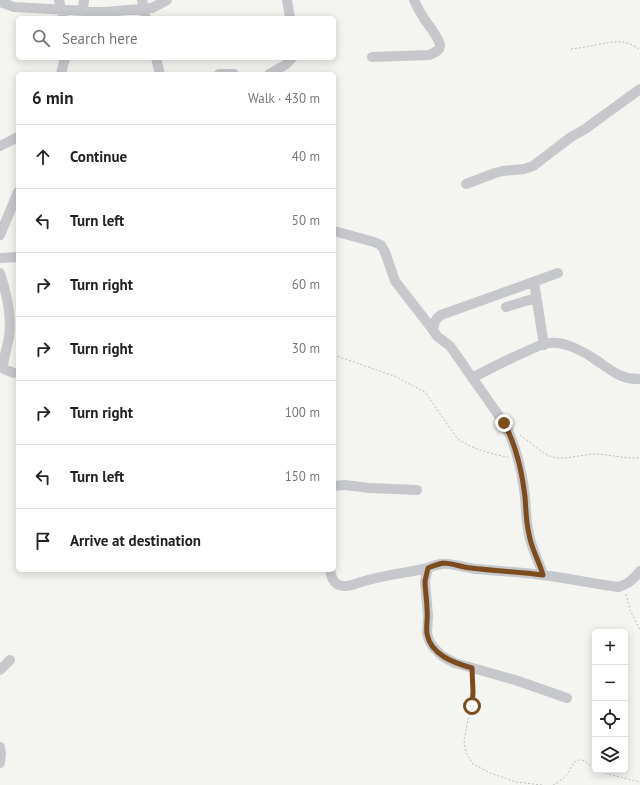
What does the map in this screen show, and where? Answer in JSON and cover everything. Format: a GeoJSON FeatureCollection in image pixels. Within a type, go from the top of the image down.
{"type":"FeatureCollection","features":[{"type":"Feature","properties":{"kind":"street"},"geometry":{"type":"LineString","coordinates":[[0,2],[14,7],[82,9],[92,12],[104,12],[152,8],[167,0]]}},
{"type":"Feature","properties":{"kind":"street"},"geometry":{"type":"LineString","coordinates":[[287,0],[290,16]]}},
{"type":"Feature","properties":{"kind":"street"},"geometry":{"type":"LineString","coordinates":[[372,56],[425,55],[434,53],[438,50],[440,46],[439,41],[424,19],[414,0]]}},
{"type":"Feature","properties":{"kind":"street"},"geometry":{"type":"LineString","coordinates":[[61,72],[64,60]]}},
{"type":"Feature","properties":{"kind":"street"},"geometry":{"type":"LineString","coordinates":[[156,60],[160,72]]}},
{"type":"Feature","properties":{"kind":"street"},"geometry":{"type":"LineString","coordinates":[[273,72],[285,66],[290,60]]}},
{"type":"Feature","properties":{"kind":"street"},"geometry":{"type":"LineString","coordinates":[[466,184],[495,173],[524,169],[533,166],[571,137],[640,89]]}},
{"type":"Feature","properties":{"kind":"street"},"geometry":{"type":"LineString","coordinates":[[0,146],[16,138]]}},
{"type":"Feature","properties":{"kind":"street"},"geometry":{"type":"LineString","coordinates":[[0,234],[16,197]]}},
{"type":"Feature","properties":{"kind":"street"},"geometry":{"type":"LineString","coordinates":[[336,232],[381,245],[395,281],[438,336],[450,346],[504,423],[511,436],[517,458],[525,495],[528,533],[543,575]]}},
{"type":"Feature","properties":{"kind":"street"},"geometry":{"type":"LineString","coordinates":[[0,258],[16,257]]}},
{"type":"Feature","properties":{"kind":"street"},"geometry":{"type":"LineString","coordinates":[[0,273],[7,299],[10,320],[9,336],[3,367],[4,369],[14,373]]}},
{"type":"Feature","properties":{"kind":"street"},"geometry":{"type":"LineString","coordinates":[[433,330],[434,322],[440,315],[558,273]]}},
{"type":"Feature","properties":{"kind":"street"},"geometry":{"type":"LineString","coordinates":[[534,282],[544,345]]}},
{"type":"Feature","properties":{"kind":"street"},"geometry":{"type":"LineString","coordinates":[[506,307],[536,298]]}},
{"type":"Feature","properties":{"kind":"street"},"geometry":{"type":"LineString","coordinates":[[472,378],[539,346],[551,343],[565,344],[595,359],[614,373],[625,378],[640,379]]}},
{"type":"Feature","properties":{"kind":"street"},"geometry":{"type":"LineString","coordinates":[[336,486],[345,485],[370,488],[417,490]]}},
{"type":"Feature","properties":{"kind":"street"},"geometry":{"type":"LineString","coordinates":[[331,572],[335,583],[340,586],[351,585],[381,576],[400,574],[428,568],[442,563],[463,567],[515,571],[618,587],[630,582],[640,571]]}},
{"type":"Feature","properties":{"kind":"street"},"geometry":{"type":"LineString","coordinates":[[428,568],[425,581],[428,616],[427,633],[433,647],[442,656],[455,663],[515,680],[567,698]]}},
{"type":"Feature","properties":{"kind":"street"},"geometry":{"type":"LineString","coordinates":[[0,670],[10,660]]}},
{"type":"Feature","properties":{"kind":"street"},"geometry":{"type":"LineString","coordinates":[[0,747],[0,763]]}},
{"type":"Feature","properties":{"kind":"path"},"geometry":{"type":"LineString","coordinates":[[571,49],[613,41],[622,41],[640,50]]}},
{"type":"Feature","properties":{"kind":"path"},"geometry":{"type":"LineString","coordinates":[[336,356],[382,371],[424,392],[457,438],[464,443],[498,455],[517,458]]}},
{"type":"Feature","properties":{"kind":"path"},"geometry":{"type":"LineString","coordinates":[[507,428],[554,458],[594,454],[612,455],[625,458],[640,458]]}},
{"type":"Feature","properties":{"kind":"path"},"geometry":{"type":"LineString","coordinates":[[624,585],[630,610],[640,630]]}},
{"type":"Feature","properties":{"kind":"path"},"geometry":{"type":"LineString","coordinates":[[472,668],[472,706],[464,741],[466,753],[473,764],[490,773],[516,782],[542,785]]}},
{"type":"Feature","properties":{"kind":"path"},"geometry":{"type":"LineString","coordinates":[[553,785],[560,781],[576,761],[585,761],[592,766]]}},
{"type":"Feature","properties":{"kind":"path"},"geometry":{"type":"LineString","coordinates":[[606,773],[640,782]]}},
{"type":"Feature","properties":{"kind":"route"},"geometry":{"type":"LineString","coordinates":[[472,706],[472,668],[455,663],[442,656],[433,647],[429,640],[427,633],[428,616],[425,581],[428,568],[442,563],[463,567],[543,575],[528,533],[525,495],[515,448],[504,423]]}}]}
